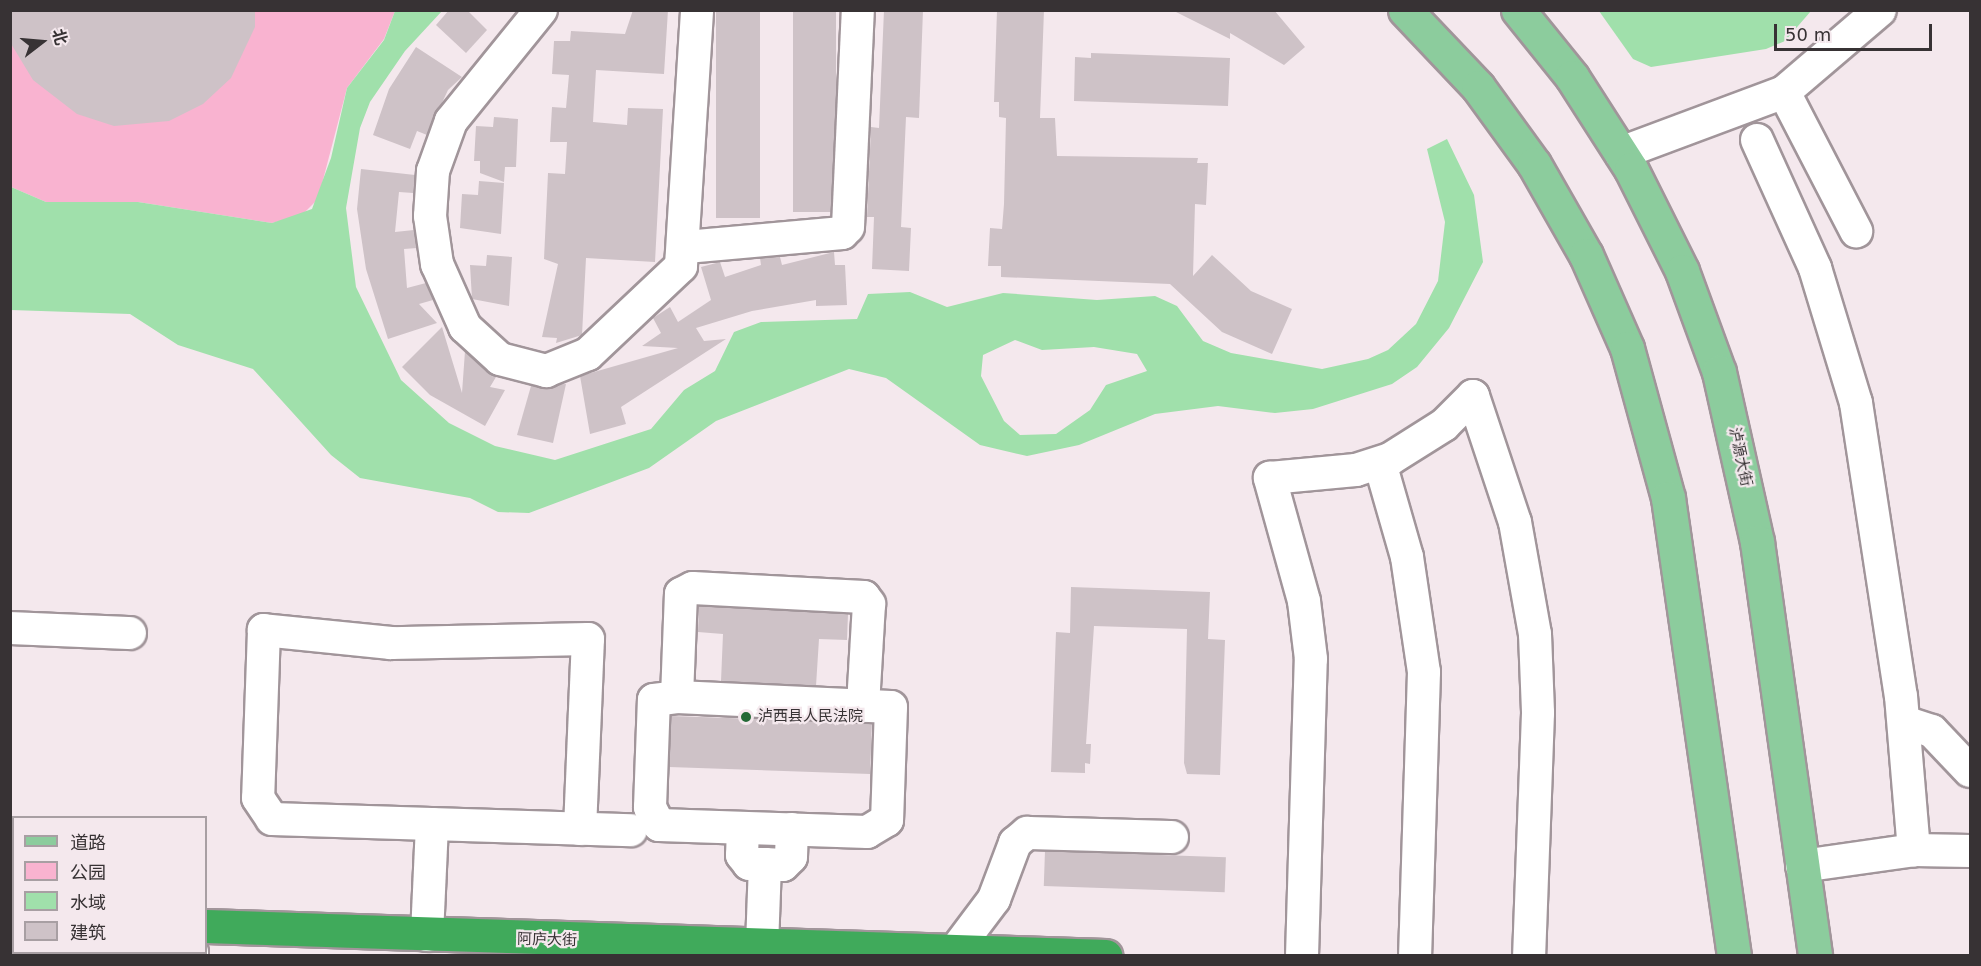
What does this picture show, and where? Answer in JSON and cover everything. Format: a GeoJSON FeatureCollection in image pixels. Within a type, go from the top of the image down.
{"type":"FeatureCollection","features":[{"type":"Feature","properties":{"kind":"highway","name":"阿庐大街"},"geometry":{"type":"LineString","coordinates":[[207,927],[1105,956]]}},
{"type":"Feature","properties":{"kind":"main road"},"geometry":{"type":"LineString","coordinates":[[1405,10],[1478,87],[1534,164],[1586,255],[1627,348],[1668,498],[1734,956]]}},
{"type":"Feature","properties":{"kind":"main road","name":"泸源大街"},"geometry":{"type":"LineString","coordinates":[[1518,10],[1572,77],[1622,153],[1682,271],[1734,424],[1757,542],[1815,956]]}},
{"type":"Feature","properties":{"kind":"street"},"geometry":{"type":"LineString","coordinates":[[541,10],[463,101],[433,171],[432,239],[446,289],[465,327],[487,350],[514,365],[558,369],[588,354],[681,266],[686,247],[697,10]]}},
{"type":"Feature","properties":{"kind":"street"},"geometry":{"type":"LineString","coordinates":[[686,247],[842,233],[849,227],[858,10]]}},
{"type":"Feature","properties":{"kind":"street"},"geometry":{"type":"LineString","coordinates":[[1622,153],[1784,92],[1880,10]]}},
{"type":"Feature","properties":{"kind":"street"},"geometry":{"type":"LineString","coordinates":[[1784,92],[1856,231]]}},
{"type":"Feature","properties":{"kind":"street"},"geometry":{"type":"LineString","coordinates":[[1757,140],[1815,268],[1856,403],[1904,722],[1914,850]]}},
{"type":"Feature","properties":{"kind":"street"},"geometry":{"type":"LineString","coordinates":[[1302,956],[1311,659],[1304,600],[1270,478],[1338,473],[1380,463],[1428,437],[1473,396],[1515,522],[1534,634],[1538,713],[1529,956]]}},
{"type":"Feature","properties":{"kind":"street"},"geometry":{"type":"LineString","coordinates":[[1380,463],[1407,557],[1424,672],[1415,956]]}},
{"type":"Feature","properties":{"kind":"street"},"geometry":{"type":"LineString","coordinates":[[677,697],[681,594],[693,588],[864,597],[869,604],[863,706]]}},
{"type":"Feature","properties":{"kind":"street"},"geometry":{"type":"LineString","coordinates":[[10,628],[130,633]]}},
{"type":"Feature","properties":{"kind":"street"},"geometry":{"type":"LineString","coordinates":[[580,829],[588,639],[391,643],[264,630],[258,798],[266,815],[432,824],[580,829],[631,830]]}},
{"type":"Feature","properties":{"kind":"street"},"geometry":{"type":"LineString","coordinates":[[677,697],[891,707],[887,820],[867,832],[659,825],[652,818],[654,700],[677,697]]}},
{"type":"Feature","properties":{"kind":"street"},"geometry":{"type":"LineString","coordinates":[[1904,722],[1932,731],[1971,771]]}},
{"type":"Feature","properties":{"kind":"street"},"geometry":{"type":"LineString","coordinates":[[427,935],[432,824]]}},
{"type":"Feature","properties":{"kind":"street"},"geometry":{"type":"LineString","coordinates":[[743,828],[742,855],[749,864],[783,865],[791,857],[792,830]]}},
{"type":"Feature","properties":{"kind":"street"},"geometry":{"type":"LineString","coordinates":[[955,951],[994,899],[1015,843],[1027,833],[1172,837]]}},
{"type":"Feature","properties":{"kind":"street"},"geometry":{"type":"LineString","coordinates":[[1802,866],[1914,850],[1971,851]]}},
{"type":"Feature","properties":{"kind":"street"},"geometry":{"type":"LineString","coordinates":[[762,946],[765,864]]}},
{"type":"Feature","properties":{"kind":"green space"},"geometry":{"type":"Polygon","coordinates":[[[10,11],[395,11],[384,39],[347,88],[318,199],[302,215],[272,223],[138,202],[46,202],[11,187],[10,11]]]}},
{"type":"Feature","properties":{"kind":"water"},"geometry":{"type":"Polygon","coordinates":[[[395,11],[442,11],[405,51],[370,102],[360,128],[346,208],[356,287],[401,380],[449,423],[495,446],[555,460],[651,429],[684,390],[715,371],[734,332],[761,322],[857,319],[868,294],[910,292],[947,307],[1003,293],[1097,300],[1155,296],[1177,306],[1203,341],[1231,353],[1322,369],[1368,359],[1388,350],[1416,324],[1438,281],[1445,222],[1427,149],[1447,139],[1474,195],[1483,262],[1449,328],[1417,367],[1392,384],[1313,409],[1275,413],[1218,406],[1155,414],[1079,445],[1027,456],[980,445],[886,378],[849,369],[716,421],[649,468],[529,513],[498,512],[470,498],[360,478],[331,455],[253,369],[178,345],[130,314],[11,310],[11,187],[46,202],[138,202],[272,223],[312,209],[331,158],[347,88],[384,40],[395,11]],[[1015,340],[983,355],[981,376],[1004,421],[1020,435],[1056,434],[1090,410],[1106,385],[1147,371],[1137,354],[1094,347],[1042,350],[1015,340]]]}},
{"type":"Feature","properties":{"kind":"water"},"geometry":{"type":"Polygon","coordinates":[[[1599,11],[1811,11],[1785,41],[1766,49],[1651,67],[1633,59],[1599,11]]]}},
{"type":"Feature","properties":{"kind":"building"},"geometry":{"type":"Polygon","coordinates":[[[10,10],[255,10],[255,27],[231,78],[203,104],[169,121],[114,126],[77,114],[33,80],[10,42],[10,10]]]}},
{"type":"Feature","properties":{"kind":"building"},"geometry":{"type":"Polygon","coordinates":[[[449,10],[467,10],[487,30],[466,53],[436,25],[449,10]]]}},
{"type":"Feature","properties":{"kind":"building"},"geometry":{"type":"Polygon","coordinates":[[[633,10],[668,10],[664,74],[596,70],[593,122],[627,125],[628,108],[663,109],[655,262],[586,258],[582,335],[556,343],[557,338],[542,337],[558,264],[544,259],[548,173],[565,174],[567,142],[550,142],[552,107],[566,108],[569,75],[552,74],[554,41],[570,41],[571,31],[625,34],[633,10]]]}},
{"type":"Feature","properties":{"kind":"building"},"geometry":{"type":"Polygon","coordinates":[[[716,10],[760,10],[760,218],[716,218],[716,10]]]}},
{"type":"Feature","properties":{"kind":"building"},"geometry":{"type":"Polygon","coordinates":[[[793,10],[836,10],[836,212],[793,212],[793,10]]]}},
{"type":"Feature","properties":{"kind":"building"},"geometry":{"type":"Polygon","coordinates":[[[884,10],[923,10],[919,118],[906,117],[901,227],[911,228],[909,271],[872,269],[874,217],[867,217],[871,127],[879,128],[884,10]]]}},
{"type":"Feature","properties":{"kind":"building"},"geometry":{"type":"Polygon","coordinates":[[[997,10],[1044,10],[1040,118],[1055,118],[1057,156],[1198,158],[1197,163],[1208,163],[1206,205],[1195,204],[1193,276],[1212,255],[1251,291],[1292,309],[1272,354],[1222,332],[1170,284],[1001,277],[1001,266],[988,266],[990,228],[1002,229],[1004,204],[1006,118],[999,117],[999,102],[994,102],[997,10]]]}},
{"type":"Feature","properties":{"kind":"building"},"geometry":{"type":"Polygon","coordinates":[[[1172,10],[1274,10],[1305,47],[1284,65],[1230,33],[1230,39],[1172,10]]]}},
{"type":"Feature","properties":{"kind":"building"},"geometry":{"type":"Polygon","coordinates":[[[416,47],[462,77],[448,90],[427,135],[417,131],[410,149],[373,135],[389,89],[416,47]]]}},
{"type":"Feature","properties":{"kind":"building"},"geometry":{"type":"Polygon","coordinates":[[[1091,53],[1230,58],[1228,106],[1074,101],[1075,57],[1091,58],[1091,53]]]}},
{"type":"Feature","properties":{"kind":"building"},"geometry":{"type":"Polygon","coordinates":[[[494,117],[518,119],[516,167],[505,167],[504,182],[480,173],[480,161],[474,161],[476,126],[493,127],[494,117]]]}},
{"type":"Feature","properties":{"kind":"building"},"geometry":{"type":"Polygon","coordinates":[[[361,169],[415,175],[413,193],[399,192],[395,232],[414,230],[417,248],[404,249],[407,288],[426,283],[433,300],[419,304],[437,323],[388,339],[366,269],[357,209],[361,169]]]}},
{"type":"Feature","properties":{"kind":"building"},"geometry":{"type":"Polygon","coordinates":[[[479,181],[504,183],[501,234],[460,228],[462,194],[478,195],[479,181]]]}},
{"type":"Feature","properties":{"kind":"building"},"geometry":{"type":"Polygon","coordinates":[[[834,252],[835,265],[845,265],[847,305],[816,306],[816,300],[752,311],[696,328],[704,341],[726,339],[621,407],[626,424],[590,434],[580,376],[678,348],[642,346],[661,333],[653,318],[670,307],[678,322],[711,300],[701,267],[720,262],[725,277],[761,265],[760,258],[780,257],[782,265],[834,252]]]}},
{"type":"Feature","properties":{"kind":"building"},"geometry":{"type":"Polygon","coordinates":[[[487,255],[512,257],[509,306],[472,299],[470,265],[486,266],[487,255]]]}},
{"type":"Feature","properties":{"kind":"building"},"geometry":{"type":"Polygon","coordinates":[[[442,327],[462,393],[465,351],[496,377],[490,387],[505,390],[485,426],[430,395],[402,367],[442,327]]]}},
{"type":"Feature","properties":{"kind":"building"},"geometry":{"type":"Polygon","coordinates":[[[566,384],[553,443],[517,435],[531,386],[566,384]]]}},
{"type":"Feature","properties":{"kind":"building"},"geometry":{"type":"Polygon","coordinates":[[[1071,587],[1210,592],[1208,639],[1225,640],[1220,775],[1187,774],[1184,763],[1187,629],[1094,626],[1086,744],[1091,744],[1090,764],[1085,763],[1085,773],[1051,772],[1056,632],[1070,633],[1071,587]]]}},
{"type":"Feature","properties":{"kind":"building"},"geometry":{"type":"Polygon","coordinates":[[[699,606],[848,614],[847,640],[819,639],[816,686],[721,681],[723,634],[698,632],[699,606]]]}},
{"type":"Feature","properties":{"kind":"building"},"geometry":{"type":"Polygon","coordinates":[[[671,716],[872,723],[870,774],[669,767],[671,716]]]}},
{"type":"Feature","properties":{"kind":"building"},"geometry":{"type":"Polygon","coordinates":[[[1045,851],[1226,857],[1225,892],[1044,886],[1045,851]]]}},
{"type":"Feature","properties":{"kind":"place","name":"泸西县人民法院"},"geometry":{"type":"Point","coordinates":[746,717]}}]}
